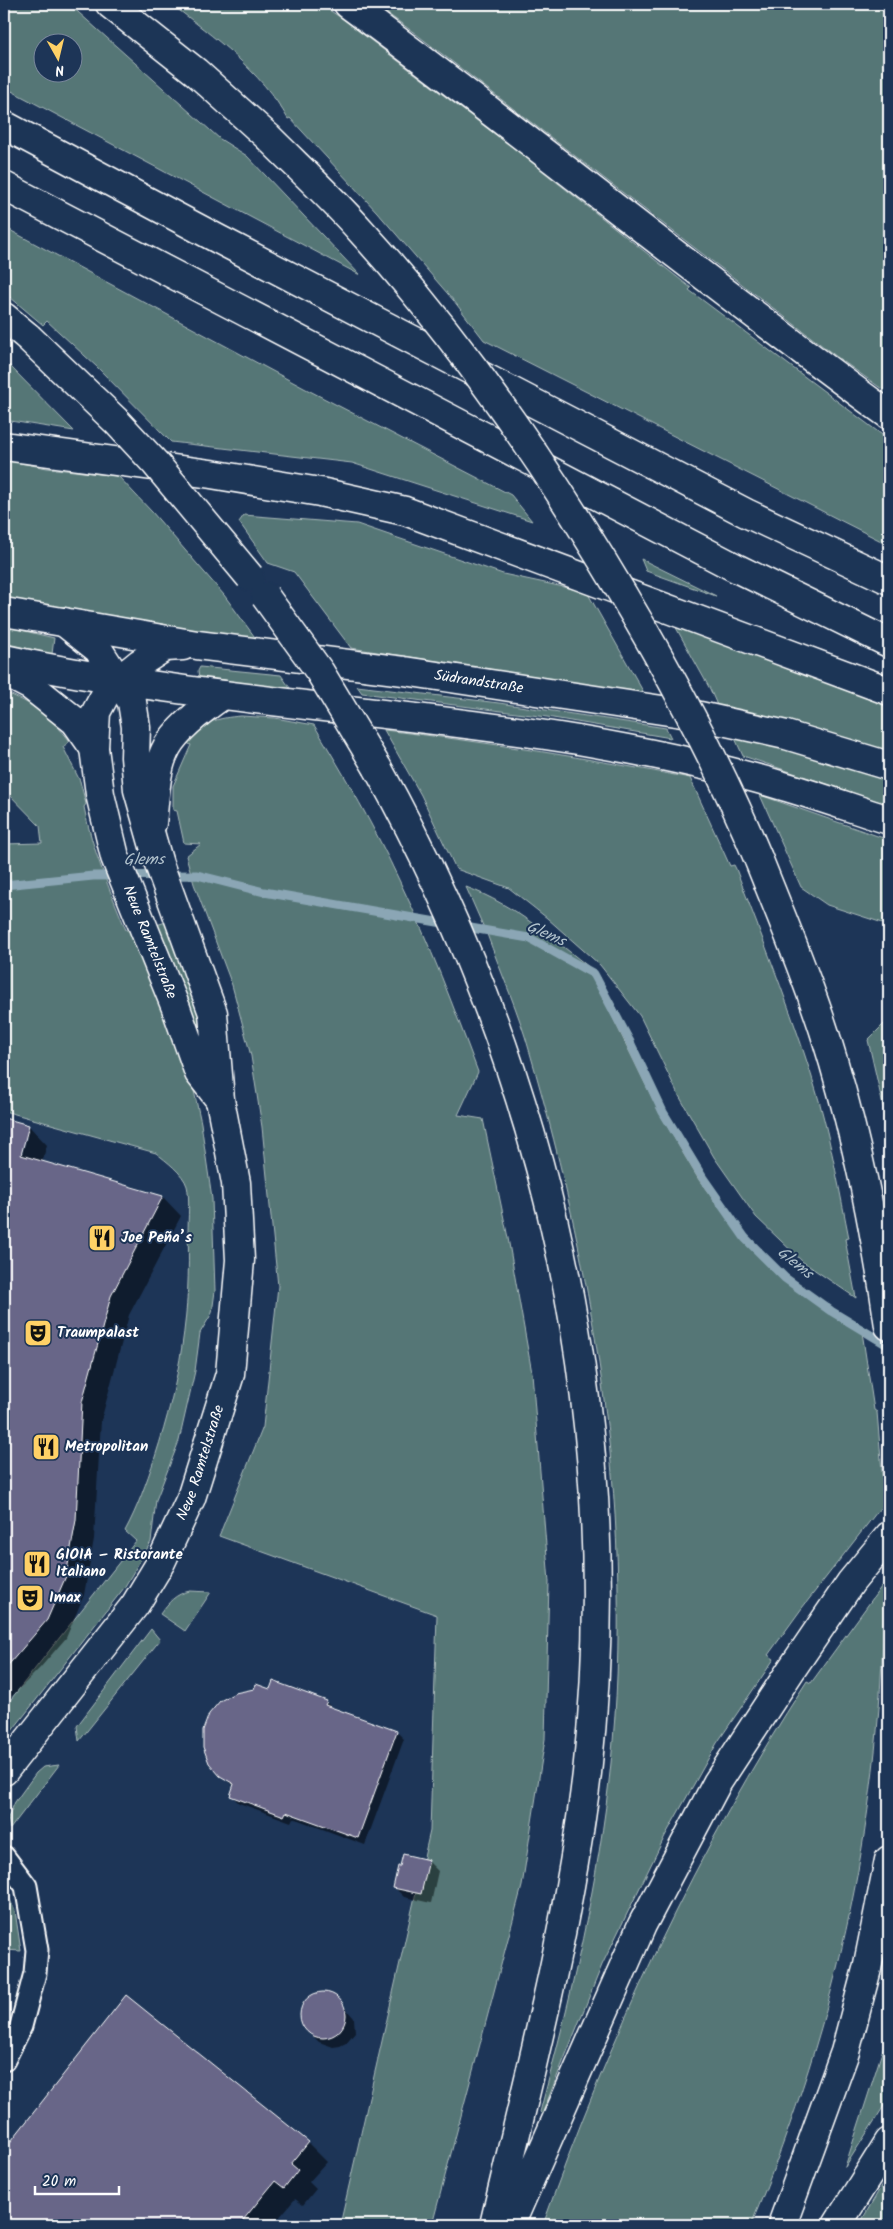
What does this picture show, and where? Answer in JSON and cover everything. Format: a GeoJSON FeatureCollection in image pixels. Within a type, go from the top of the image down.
{"type":"FeatureCollection","features":[{"type":"Feature","properties":{"kind":"main road"},"geometry":{"type":"LineString","coordinates":[[110,4],[196,72],[268,137],[361,230],[380,252],[457,345],[534,452],[648,633],[712,754],[758,858],[825,1035],[862,1170],[878,1250],[889,1326]]}},
{"type":"Feature","properties":{"kind":"main road"},"geometry":{"type":"LineString","coordinates":[[348,4],[460,86],[771,329],[889,415]]}},
{"type":"Feature","properties":{"kind":"main road"},"geometry":{"type":"LineString","coordinates":[[4,125],[226,243],[746,513],[889,580]]}},
{"type":"Feature","properties":{"kind":"main road"},"geometry":{"type":"LineString","coordinates":[[4,186],[729,564],[889,643]]}},
{"type":"Feature","properties":{"kind":"main road"},"geometry":{"type":"LineString","coordinates":[[4,317],[110,414],[150,456],[258,586],[320,672],[398,805],[450,910],[479,979],[508,1059],[547,1191],[572,1314],[585,1404],[596,1547],[593,1702],[575,1858],[558,1953],[494,2225]]}},
{"type":"Feature","properties":{"kind":"main road"},"geometry":{"type":"LineString","coordinates":[[4,446],[210,474],[301,489],[405,511],[889,691]]}},
{"type":"Feature","properties":{"kind":"main road","name":"Südrandstraße"},"geometry":{"type":"LineString","coordinates":[[4,612],[197,645],[404,671],[695,715],[786,735],[889,766]]}},
{"type":"Feature","properties":{"kind":"main road"},"geometry":{"type":"LineString","coordinates":[[64,622],[98,649],[118,681]]}},
{"type":"Feature","properties":{"kind":"main road"},"geometry":{"type":"LineString","coordinates":[[118,681],[165,646],[197,645]]}},
{"type":"Feature","properties":{"kind":"main road"},"geometry":{"type":"LineString","coordinates":[[4,659],[118,681],[468,724],[587,742],[667,757],[773,783],[889,820]]}},
{"type":"Feature","properties":{"kind":"main road"},"geometry":{"type":"LineString","coordinates":[[4,672],[31,686],[76,721],[94,748]]}},
{"type":"Feature","properties":{"kind":"main road","name":"Neue Ramtelstraße"},"geometry":{"type":"LineString","coordinates":[[4,1771],[136,1605],[161,1562],[192,1498],[215,1429],[230,1374],[240,1260],[236,1183],[220,1100],[213,1013],[159,864],[138,790],[135,757],[136,727],[132,702],[118,681],[109,688],[100,701],[96,712],[94,748],[107,830],[115,857],[176,1008],[199,1073],[220,1100]]}},
{"type":"Feature","properties":{"kind":"main road"},"geometry":{"type":"LineString","coordinates":[[151,832],[160,769],[166,748],[203,708],[223,695]]}},
{"type":"Feature","properties":{"kind":"main road"},"geometry":{"type":"LineString","coordinates":[[510,2225],[642,1925],[717,1783],[790,1670],[851,1582],[889,1536]]}},
{"type":"Feature","properties":{"kind":"main road"},"geometry":{"type":"LineString","coordinates":[[782,2225],[844,2052],[867,1969],[889,1860]]}},
{"type":"Feature","properties":{"kind":"main road"},"geometry":{"type":"LineString","coordinates":[[837,2225],[889,2142]]}},
{"type":"Feature","properties":{"kind":"street"},"geometry":{"type":"LineString","coordinates":[[4,1857],[26,1886],[37,1950],[36,1972],[21,2026],[4,2060]]}},
{"type":"Feature","properties":{"kind":"green space"},"geometry":{"type":"Polygon","coordinates":[[[4,4],[69,4],[220,139],[247,156],[360,275],[4,87],[4,4]]]}},
{"type":"Feature","properties":{"kind":"green space"},"geometry":{"type":"Polygon","coordinates":[[[171,4],[320,4],[340,17],[516,150],[691,288],[689,290],[889,440],[889,545],[484,340],[454,301],[377,212],[290,118],[288,119],[264,85],[220,42],[171,4]]]}},
{"type":"Feature","properties":{"kind":"green space"},"geometry":{"type":"Polygon","coordinates":[[[374,4],[889,4],[889,394],[837,357],[416,34],[374,4]]]}},
{"type":"Feature","properties":{"kind":"green space"},"geometry":{"type":"Polygon","coordinates":[[[4,227],[304,388],[511,495],[532,521],[352,463],[171,442],[97,367],[47,321],[43,325],[4,292],[4,227]]]}},
{"type":"Feature","properties":{"kind":"green space"},"geometry":{"type":"Polygon","coordinates":[[[4,356],[9,361],[7,363],[74,431],[4,420],[4,356]]]}},
{"type":"Feature","properties":{"kind":"green space"},"geometry":{"type":"Polygon","coordinates":[[[4,460],[47,468],[118,476],[224,595],[257,640],[156,630],[4,602],[4,460]]]}},
{"type":"Feature","properties":{"kind":"green space"},"geometry":{"type":"Polygon","coordinates":[[[244,515],[357,524],[503,574],[587,592],[644,693],[351,648],[294,572],[268,563],[239,522],[244,515]]]}},
{"type":"Feature","properties":{"kind":"green space"},"geometry":{"type":"Polygon","coordinates":[[[641,559],[716,596],[646,571],[641,559]]]}},
{"type":"Feature","properties":{"kind":"green space"},"geometry":{"type":"Polygon","coordinates":[[[674,624],[889,706],[889,759],[720,712],[710,689],[674,624]]]}},
{"type":"Feature","properties":{"kind":"green space"},"geometry":{"type":"Polygon","coordinates":[[[4,626],[54,638],[52,654],[4,643],[4,626]]]}},
{"type":"Feature","properties":{"kind":"green space"},"geometry":{"type":"Polygon","coordinates":[[[200,667],[281,675],[292,691],[199,678],[198,671],[200,667]]]}},
{"type":"Feature","properties":{"kind":"green space"},"geometry":{"type":"Polygon","coordinates":[[[357,686],[499,703],[666,728],[671,738],[547,717],[362,693],[357,686]]]}},
{"type":"Feature","properties":{"kind":"green space"},"geometry":{"type":"Polygon","coordinates":[[[4,692],[40,712],[56,725],[70,741],[63,747],[80,781],[86,804],[84,807],[87,823],[102,870],[126,930],[131,930],[191,1077],[201,1123],[212,1199],[215,1291],[212,1313],[200,1333],[195,1371],[179,1441],[156,1500],[151,1542],[124,1588],[4,1741],[4,1708],[136,1541],[125,1531],[145,1486],[164,1429],[182,1346],[188,1290],[189,1202],[187,1186],[182,1176],[156,1153],[4,1111],[4,844],[42,843],[40,826],[4,789],[4,692]]]}},
{"type":"Feature","properties":{"kind":"green space"},"geometry":{"type":"Polygon","coordinates":[[[241,716],[275,718],[314,725],[370,822],[421,929],[451,1000],[478,1072],[458,1115],[483,1119],[508,1238],[532,1373],[549,1582],[545,1739],[522,1886],[432,2225],[340,2225],[430,1831],[437,1615],[219,1536],[263,1427],[278,1286],[262,1127],[251,1056],[232,985],[194,884],[186,856],[201,844],[184,843],[177,811],[173,810],[173,786],[191,745],[187,743],[192,736],[204,725],[211,722],[241,716]]]}},
{"type":"Feature","properties":{"kind":"green space"},"geometry":{"type":"Polygon","coordinates":[[[730,727],[889,775],[889,805],[743,756],[730,727]]]}},
{"type":"Feature","properties":{"kind":"green space"},"geometry":{"type":"Polygon","coordinates":[[[384,730],[537,751],[690,778],[730,866],[734,865],[736,869],[811,1074],[820,1104],[839,1187],[849,1238],[845,1239],[856,1298],[803,1262],[756,1217],[714,1157],[678,1094],[640,1016],[600,965],[547,918],[509,888],[456,869],[421,795],[384,730]]]}},
{"type":"Feature","properties":{"kind":"green space"},"geometry":{"type":"Polygon","coordinates":[[[760,795],[889,840],[889,925],[827,905],[801,887],[760,795]]]}},
{"type":"Feature","properties":{"kind":"green space"},"geometry":{"type":"Polygon","coordinates":[[[466,887],[484,894],[517,913],[594,971],[530,936],[484,928],[466,887]]]}},
{"type":"Feature","properties":{"kind":"green space"},"geometry":{"type":"Polygon","coordinates":[[[166,922],[201,1016],[204,1057],[150,927],[166,922]]]}},
{"type":"Feature","properties":{"kind":"green space"},"geometry":{"type":"Polygon","coordinates":[[[487,934],[531,941],[592,975],[660,1114],[699,1180],[718,1206],[751,1248],[783,1280],[829,1313],[862,1332],[874,1410],[877,1412],[884,1495],[884,1503],[768,1655],[774,1659],[717,1743],[665,1836],[602,1965],[542,2114],[540,2112],[583,1939],[606,1807],[617,1673],[618,1583],[614,1494],[605,1404],[591,1315],[574,1227],[554,1140],[526,1038],[487,934]]]}},
{"type":"Feature","properties":{"kind":"green space"},"geometry":{"type":"Polygon","coordinates":[[[889,1019],[889,1132],[868,1040],[889,1019]]]}},
{"type":"Feature","properties":{"kind":"green space"},"geometry":{"type":"Polygon","coordinates":[[[884,1583],[882,1667],[875,1750],[865,1831],[850,1911],[831,1990],[809,2068],[782,2146],[751,2225],[543,2225],[569,2154],[627,2014],[693,1877],[729,1810],[807,1681],[811,1683],[884,1583]]]}},
{"type":"Feature","properties":{"kind":"green space"},"geometry":{"type":"Polygon","coordinates":[[[190,1591],[211,1592],[185,1631],[160,1614],[173,1599],[180,1594],[190,1591]]]}},
{"type":"Feature","properties":{"kind":"green space"},"geometry":{"type":"Polygon","coordinates":[[[151,1629],[160,1640],[79,1741],[77,1726],[151,1629]]]}},
{"type":"Feature","properties":{"kind":"green space"},"geometry":{"type":"Polygon","coordinates":[[[59,1765],[10,1829],[8,1818],[15,1802],[36,1773],[43,1767],[59,1765]]]}},
{"type":"Feature","properties":{"kind":"green space"},"geometry":{"type":"Polygon","coordinates":[[[4,1887],[15,1911],[21,1951],[4,1950],[4,1887]]]}},
{"type":"Feature","properties":{"kind":"green space"},"geometry":{"type":"Polygon","coordinates":[[[889,2030],[889,2098],[845,2167],[889,2030]]]}},
{"type":"Feature","properties":{"kind":"green space"},"geometry":{"type":"Polygon","coordinates":[[[889,2173],[889,2225],[859,2225],[889,2173]]]}},
{"type":"Feature","properties":{"kind":"building"},"geometry":{"type":"Polygon","coordinates":[[[4,1118],[29,1125],[21,1155],[163,1196],[111,1296],[82,1402],[76,1520],[66,1576],[47,1620],[4,1670],[4,1118]]]}},
{"type":"Feature","properties":{"kind":"building"},"geometry":{"type":"Polygon","coordinates":[[[273,1681],[327,1701],[325,1705],[397,1731],[358,1838],[286,1812],[284,1816],[230,1796],[234,1784],[220,1776],[209,1763],[203,1747],[203,1730],[209,1714],[220,1701],[235,1693],[254,1689],[256,1684],[270,1689],[273,1681]]]}},
{"type":"Feature","properties":{"kind":"building"},"geometry":{"type":"Polygon","coordinates":[[[403,1854],[429,1860],[421,1894],[393,1888],[403,1854]]]}},
{"type":"Feature","properties":{"kind":"building"},"geometry":{"type":"Polygon","coordinates":[[[323,1992],[336,1996],[342,2002],[346,2015],[342,2028],[336,2034],[323,2038],[310,2034],[304,2028],[300,2015],[304,2002],[310,1996],[323,1992]]]}},
{"type":"Feature","properties":{"kind":"building"},"geometry":{"type":"Polygon","coordinates":[[[126,1995],[309,2142],[291,2164],[298,2170],[284,2188],[275,2181],[239,2225],[4,2225],[4,2150],[126,1995]]]}},
{"type":"Feature","properties":{"kind":"waterway","name":"Glems"},"geometry":{"type":"LineString","coordinates":[[4,885],[93,876],[197,875],[264,892],[529,938],[594,974],[629,1040],[663,1112],[703,1178],[745,1238],[785,1278],[831,1311],[889,1346]]}},
{"type":"Feature","properties":{"kind":"place","name":"Joe Peña’s"},"geometry":{"type":"Point","coordinates":[102,1238]}},
{"type":"Feature","properties":{"kind":"place","name":"Traumpalast"},"geometry":{"type":"Point","coordinates":[38,1333]}},
{"type":"Feature","properties":{"kind":"place","name":"Metropolitan"},"geometry":{"type":"Point","coordinates":[46,1447]}},
{"type":"Feature","properties":{"kind":"place","name":"GIOIA – Ristorante Italiano"},"geometry":{"type":"Point","coordinates":[37,1564]}},
{"type":"Feature","properties":{"kind":"place","name":"Imax"},"geometry":{"type":"Point","coordinates":[30,1598]}}]}
